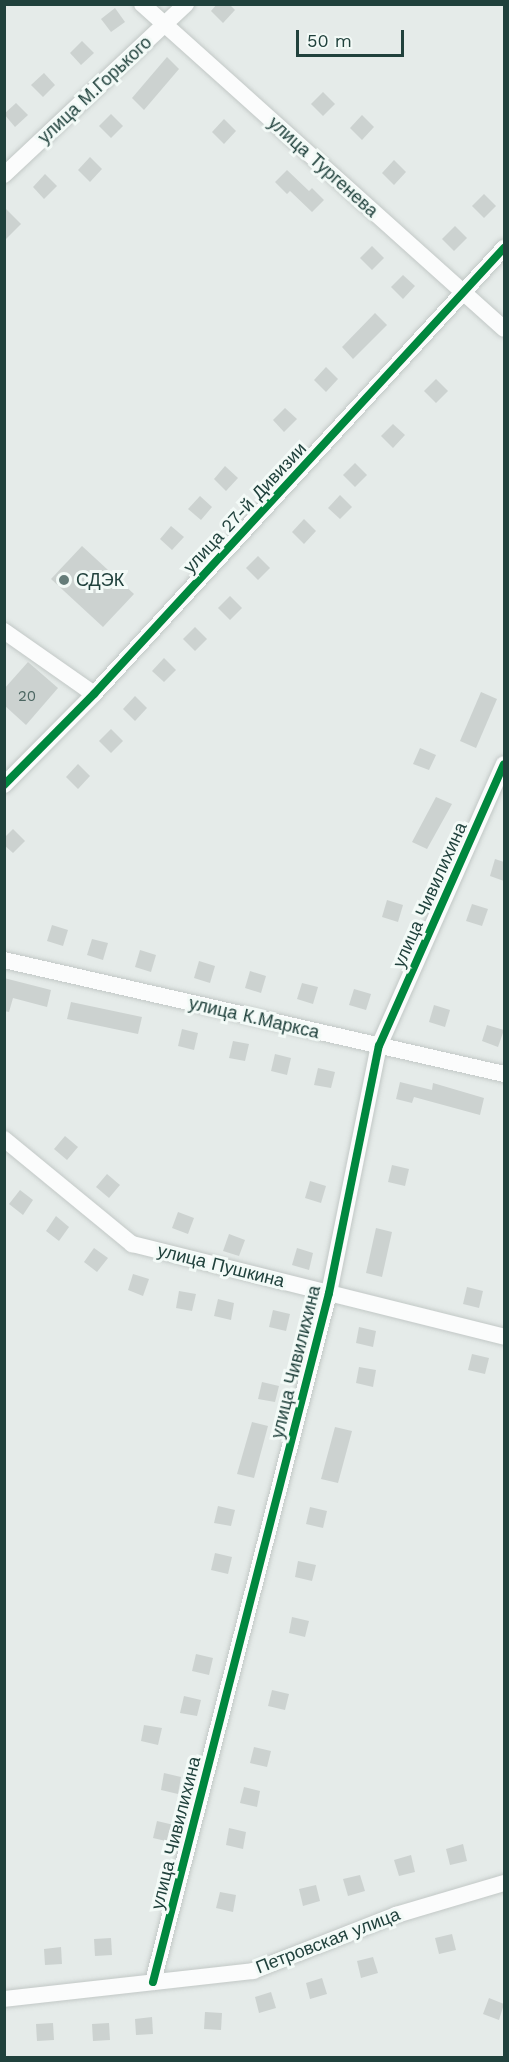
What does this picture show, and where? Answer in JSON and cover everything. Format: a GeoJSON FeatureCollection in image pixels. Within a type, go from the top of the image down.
{"type":"FeatureCollection","features":[{"type":"Feature","properties":{"kind":"street","name":"улица Тургенева"},"geometry":{"type":"LineString","coordinates":[[142,4],[504,329]]}},
{"type":"Feature","properties":{"kind":"street","name":"улица М.Горького"},"geometry":{"type":"LineString","coordinates":[[4,175],[186,4]]}},
{"type":"Feature","properties":{"kind":"street","name":"улица 27-й Дивизии"},"geometry":{"type":"LineString","coordinates":[[4,785],[94,694],[504,248]]}},
{"type":"Feature","properties":{"kind":"street"},"geometry":{"type":"LineString","coordinates":[[4,631],[94,694]]}},
{"type":"Feature","properties":{"kind":"street","name":"улица Чивилихина"},"geometry":{"type":"LineString","coordinates":[[153,1982],[329,1293],[379,1046],[504,764]]}},
{"type":"Feature","properties":{"kind":"street","name":"улица К.Маркса"},"geometry":{"type":"LineString","coordinates":[[4,960],[504,1074]]}},
{"type":"Feature","properties":{"kind":"street","name":"улица Пушкина"},"geometry":{"type":"LineString","coordinates":[[4,1139],[132,1244],[504,1337]]}},
{"type":"Feature","properties":{"kind":"street","name":"Петровская улица"},"geometry":{"type":"LineString","coordinates":[[4,1999],[253,1971],[396,1915],[504,1883]]}},
{"type":"Feature","properties":{"kind":"building"},"geometry":{"type":"Polygon","coordinates":[[[217,4],[229,4],[235,10],[223,23],[211,11],[217,4]]]}},
{"type":"Feature","properties":{"kind":"building"},"geometry":{"type":"Polygon","coordinates":[[[115,8],[125,22],[111,32],[101,19],[115,8]]]}},
{"type":"Feature","properties":{"kind":"building"},"geometry":{"type":"Polygon","coordinates":[[[82,41],[94,53],[81,65],[70,53],[82,41]]]}},
{"type":"Feature","properties":{"kind":"building"},"geometry":{"type":"Polygon","coordinates":[[[167,57],[179,69],[144,110],[132,98],[167,57]]]}},
{"type":"Feature","properties":{"kind":"building"},"geometry":{"type":"Polygon","coordinates":[[[44,73],[55,85],[43,97],[31,85],[44,73]]]}},
{"type":"Feature","properties":{"kind":"building"},"geometry":{"type":"Polygon","coordinates":[[[323,92],[335,104],[323,116],[311,104],[323,92]]]}},
{"type":"Feature","properties":{"kind":"building"},"geometry":{"type":"Polygon","coordinates":[[[16,103],[28,115],[15,127],[4,114],[16,103]]]}},
{"type":"Feature","properties":{"kind":"building"},"geometry":{"type":"Polygon","coordinates":[[[111,114],[123,126],[111,138],[99,126],[111,114]]]}},
{"type":"Feature","properties":{"kind":"building"},"geometry":{"type":"Polygon","coordinates":[[[362,115],[374,127],[362,140],[350,128],[362,115]]]}},
{"type":"Feature","properties":{"kind":"building"},"geometry":{"type":"Polygon","coordinates":[[[224,119],[236,131],[224,144],[212,132],[224,119]]]}},
{"type":"Feature","properties":{"kind":"building"},"geometry":{"type":"Polygon","coordinates":[[[90,157],[102,169],[90,182],[78,170],[90,157]]]}},
{"type":"Feature","properties":{"kind":"building"},"geometry":{"type":"Polygon","coordinates":[[[394,160],[406,172],[394,185],[382,173],[394,160]]]}},
{"type":"Feature","properties":{"kind":"building"},"geometry":{"type":"Polygon","coordinates":[[[287,170],[309,191],[312,188],[324,200],[312,212],[290,191],[287,194],[275,182],[287,170]]]}},
{"type":"Feature","properties":{"kind":"building"},"geometry":{"type":"Polygon","coordinates":[[[45,174],[57,186],[44,199],[33,187],[45,174]]]}},
{"type":"Feature","properties":{"kind":"building"},"geometry":{"type":"Polygon","coordinates":[[[484,194],[496,206],[484,218],[472,206],[484,194]]]}},
{"type":"Feature","properties":{"kind":"building"},"geometry":{"type":"Polygon","coordinates":[[[4,207],[21,224],[4,241],[4,207]]]}},
{"type":"Feature","properties":{"kind":"building"},"geometry":{"type":"Polygon","coordinates":[[[455,226],[467,238],[454,251],[442,239],[455,226]]]}},
{"type":"Feature","properties":{"kind":"building"},"geometry":{"type":"Polygon","coordinates":[[[372,246],[384,258],[372,270],[360,258],[372,246]]]}},
{"type":"Feature","properties":{"kind":"building"},"geometry":{"type":"Polygon","coordinates":[[[403,275],[415,286],[403,299],[391,287],[403,275]]]}},
{"type":"Feature","properties":{"kind":"building"},"geometry":{"type":"Polygon","coordinates":[[[375,313],[387,325],[353,359],[342,347],[375,313]]]}},
{"type":"Feature","properties":{"kind":"building"},"geometry":{"type":"Polygon","coordinates":[[[326,367],[338,379],[326,392],[314,380],[326,367]]]}},
{"type":"Feature","properties":{"kind":"building"},"geometry":{"type":"Polygon","coordinates":[[[436,379],[448,391],[436,403],[424,391],[436,379]]]}},
{"type":"Feature","properties":{"kind":"building"},"geometry":{"type":"Polygon","coordinates":[[[285,408],[297,419],[284,432],[273,420],[285,408]]]}},
{"type":"Feature","properties":{"kind":"building"},"geometry":{"type":"Polygon","coordinates":[[[393,424],[405,435],[393,448],[381,436],[393,424]]]}},
{"type":"Feature","properties":{"kind":"building"},"geometry":{"type":"Polygon","coordinates":[[[355,463],[367,475],[355,487],[343,475],[355,463]]]}},
{"type":"Feature","properties":{"kind":"building"},"geometry":{"type":"Polygon","coordinates":[[[225,466],[238,478],[226,491],[214,479],[225,466]]]}},
{"type":"Feature","properties":{"kind":"building"},"geometry":{"type":"Polygon","coordinates":[[[340,495],[352,507],[340,519],[328,508],[340,495]]]}},
{"type":"Feature","properties":{"kind":"building"},"geometry":{"type":"Polygon","coordinates":[[[200,496],[212,507],[201,520],[188,509],[200,496]]]}},
{"type":"Feature","properties":{"kind":"building"},"geometry":{"type":"Polygon","coordinates":[[[304,519],[316,531],[304,544],[292,532],[304,519]]]}},
{"type":"Feature","properties":{"kind":"building"},"geometry":{"type":"Polygon","coordinates":[[[171,526],[184,537],[172,550],[160,539],[171,526]]]}},
{"type":"Feature","properties":{"kind":"building"},"geometry":{"type":"Polygon","coordinates":[[[82,546],[134,594],[103,627],[51,579],[82,546]]]}},
{"type":"Feature","properties":{"kind":"building"},"geometry":{"type":"Polygon","coordinates":[[[258,556],[270,568],[258,580],[246,568],[258,556]]]}},
{"type":"Feature","properties":{"kind":"building"},"geometry":{"type":"Polygon","coordinates":[[[230,596],[242,608],[230,620],[218,608],[230,596]]]}},
{"type":"Feature","properties":{"kind":"building"},"geometry":{"type":"Polygon","coordinates":[[[195,627],[207,639],[195,651],[183,639],[195,627]]]}},
{"type":"Feature","properties":{"kind":"building"},"geometry":{"type":"Polygon","coordinates":[[[164,658],[176,670],[164,682],[152,671],[164,658]]]}},
{"type":"Feature","properties":{"kind":"building"},"geometry":{"type":"Polygon","coordinates":[[[28,662],[58,688],[26,725],[4,705],[4,689],[28,662]]]}},
{"type":"Feature","properties":{"kind":"building"},"geometry":{"type":"Polygon","coordinates":[[[481,692],[497,699],[476,748],[460,741],[481,692]]]}},
{"type":"Feature","properties":{"kind":"building"},"geometry":{"type":"Polygon","coordinates":[[[135,696],[147,708],[135,721],[123,709],[135,696]]]}},
{"type":"Feature","properties":{"kind":"building"},"geometry":{"type":"Polygon","coordinates":[[[111,729],[123,741],[111,753],[99,741],[111,729]]]}},
{"type":"Feature","properties":{"kind":"building"},"geometry":{"type":"Polygon","coordinates":[[[420,748],[436,755],[429,770],[413,764],[420,748]]]}},
{"type":"Feature","properties":{"kind":"building"},"geometry":{"type":"Polygon","coordinates":[[[78,764],[90,776],[78,789],[66,777],[78,764]]]}},
{"type":"Feature","properties":{"kind":"building"},"geometry":{"type":"Polygon","coordinates":[[[436,797],[452,804],[427,849],[412,842],[436,797]]]}},
{"type":"Feature","properties":{"kind":"building"},"geometry":{"type":"Polygon","coordinates":[[[13,829],[25,841],[13,853],[4,845],[4,838],[13,829]]]}},
{"type":"Feature","properties":{"kind":"building"},"geometry":{"type":"Polygon","coordinates":[[[495,859],[504,862],[504,881],[490,876],[495,859]]]}},
{"type":"Feature","properties":{"kind":"building"},"geometry":{"type":"Polygon","coordinates":[[[387,900],[403,905],[398,922],[382,917],[387,900]]]}},
{"type":"Feature","properties":{"kind":"building"},"geometry":{"type":"Polygon","coordinates":[[[472,904],[488,909],[482,926],[466,921],[472,904]]]}},
{"type":"Feature","properties":{"kind":"building"},"geometry":{"type":"Polygon","coordinates":[[[52,925],[68,930],[63,946],[47,941],[52,925]]]}},
{"type":"Feature","properties":{"kind":"building"},"geometry":{"type":"Polygon","coordinates":[[[92,939],[108,943],[103,960],[87,955],[92,939]]]}},
{"type":"Feature","properties":{"kind":"building"},"geometry":{"type":"Polygon","coordinates":[[[140,950],[156,955],[151,972],[135,967],[140,950]]]}},
{"type":"Feature","properties":{"kind":"building"},"geometry":{"type":"Polygon","coordinates":[[[199,961],[215,966],[210,983],[194,978],[199,961]]]}},
{"type":"Feature","properties":{"kind":"building"},"geometry":{"type":"Polygon","coordinates":[[[250,971],[266,976],[261,993],[245,988],[250,971]]]}},
{"type":"Feature","properties":{"kind":"building"},"geometry":{"type":"Polygon","coordinates":[[[4,978],[51,990],[47,1007],[13,998],[9,1012],[4,1011],[4,978]]]}},
{"type":"Feature","properties":{"kind":"building"},"geometry":{"type":"Polygon","coordinates":[[[302,983],[318,987],[313,1004],[297,999],[302,983]]]}},
{"type":"Feature","properties":{"kind":"building"},"geometry":{"type":"Polygon","coordinates":[[[354,989],[371,994],[366,1010],[349,1005],[354,989]]]}},
{"type":"Feature","properties":{"kind":"building"},"geometry":{"type":"Polygon","coordinates":[[[71,1002],[142,1017],[138,1034],[67,1019],[71,1002]]]}},
{"type":"Feature","properties":{"kind":"building"},"geometry":{"type":"Polygon","coordinates":[[[434,1005],[450,1010],[445,1027],[429,1022],[434,1005]]]}},
{"type":"Feature","properties":{"kind":"building"},"geometry":{"type":"Polygon","coordinates":[[[487,1025],[504,1030],[498,1047],[482,1041],[487,1025]]]}},
{"type":"Feature","properties":{"kind":"building"},"geometry":{"type":"Polygon","coordinates":[[[182,1029],[198,1033],[194,1050],[178,1046],[182,1029]]]}},
{"type":"Feature","properties":{"kind":"building"},"geometry":{"type":"Polygon","coordinates":[[[233,1041],[249,1044],[245,1061],[229,1058],[233,1041]]]}},
{"type":"Feature","properties":{"kind":"building"},"geometry":{"type":"Polygon","coordinates":[[[275,1054],[291,1058],[287,1075],[271,1071],[275,1054]]]}},
{"type":"Feature","properties":{"kind":"building"},"geometry":{"type":"Polygon","coordinates":[[[318,1068],[335,1072],[331,1088],[314,1085],[318,1068]]]}},
{"type":"Feature","properties":{"kind":"building"},"geometry":{"type":"Polygon","coordinates":[[[400,1082],[432,1090],[433,1083],[484,1098],[480,1115],[414,1097],[412,1103],[396,1099],[400,1082]]]}},
{"type":"Feature","properties":{"kind":"building"},"geometry":{"type":"Polygon","coordinates":[[[65,1136],[78,1147],[67,1160],[54,1149],[65,1136]]]}},
{"type":"Feature","properties":{"kind":"building"},"geometry":{"type":"Polygon","coordinates":[[[392,1165],[409,1169],[405,1186],[388,1182],[392,1165]]]}},
{"type":"Feature","properties":{"kind":"building"},"geometry":{"type":"Polygon","coordinates":[[[107,1174],[120,1185],[109,1198],[96,1187],[107,1174]]]}},
{"type":"Feature","properties":{"kind":"building"},"geometry":{"type":"Polygon","coordinates":[[[310,1181],[326,1186],[321,1203],[305,1198],[310,1181]]]}},
{"type":"Feature","properties":{"kind":"building"},"geometry":{"type":"Polygon","coordinates":[[[20,1190],[33,1200],[23,1215],[9,1204],[20,1190]]]}},
{"type":"Feature","properties":{"kind":"building"},"geometry":{"type":"Polygon","coordinates":[[[178,1212],[194,1218],[188,1234],[172,1228],[178,1212]]]}},
{"type":"Feature","properties":{"kind":"building"},"geometry":{"type":"Polygon","coordinates":[[[56,1216],[69,1227],[59,1241],[46,1231],[56,1216]]]}},
{"type":"Feature","properties":{"kind":"building"},"geometry":{"type":"Polygon","coordinates":[[[376,1228],[392,1232],[382,1277],[366,1273],[376,1228]]]}},
{"type":"Feature","properties":{"kind":"building"},"geometry":{"type":"Polygon","coordinates":[[[229,1234],[245,1240],[239,1256],[223,1251],[229,1234]]]}},
{"type":"Feature","properties":{"kind":"building"},"geometry":{"type":"Polygon","coordinates":[[[94,1248],[108,1258],[97,1272],[84,1262],[94,1248]]]}},
{"type":"Feature","properties":{"kind":"building"},"geometry":{"type":"Polygon","coordinates":[[[297,1248],[313,1253],[309,1270],[292,1265],[297,1248]]]}},
{"type":"Feature","properties":{"kind":"building"},"geometry":{"type":"Polygon","coordinates":[[[133,1274],[149,1279],[143,1296],[128,1290],[133,1274]]]}},
{"type":"Feature","properties":{"kind":"building"},"geometry":{"type":"Polygon","coordinates":[[[467,1287],[483,1291],[479,1308],[463,1304],[467,1287]]]}},
{"type":"Feature","properties":{"kind":"building"},"geometry":{"type":"Polygon","coordinates":[[[179,1291],[196,1294],[192,1311],[176,1308],[179,1291]]]}},
{"type":"Feature","properties":{"kind":"building"},"geometry":{"type":"Polygon","coordinates":[[[218,1299],[234,1303],[231,1320],[214,1316],[218,1299]]]}},
{"type":"Feature","properties":{"kind":"building"},"geometry":{"type":"Polygon","coordinates":[[[273,1310],[290,1314],[286,1331],[269,1327],[273,1310]]]}},
{"type":"Feature","properties":{"kind":"building"},"geometry":{"type":"Polygon","coordinates":[[[359,1327],[376,1331],[373,1347],[356,1343],[359,1327]]]}},
{"type":"Feature","properties":{"kind":"building"},"geometry":{"type":"Polygon","coordinates":[[[472,1354],[489,1358],[485,1374],[468,1370],[472,1354]]]}},
{"type":"Feature","properties":{"kind":"building"},"geometry":{"type":"Polygon","coordinates":[[[359,1367],[376,1370],[373,1387],[356,1383],[359,1367]]]}},
{"type":"Feature","properties":{"kind":"building"},"geometry":{"type":"Polygon","coordinates":[[[262,1382],[279,1386],[275,1402],[258,1399],[262,1382]]]}},
{"type":"Feature","properties":{"kind":"building"},"geometry":{"type":"Polygon","coordinates":[[[252,1422],[268,1426],[254,1478],[237,1474],[252,1422]]]}},
{"type":"Feature","properties":{"kind":"building"},"geometry":{"type":"Polygon","coordinates":[[[335,1427],[352,1431],[338,1483],[321,1479],[335,1427]]]}},
{"type":"Feature","properties":{"kind":"building"},"geometry":{"type":"Polygon","coordinates":[[[218,1506],[235,1510],[231,1526],[214,1523],[218,1506]]]}},
{"type":"Feature","properties":{"kind":"building"},"geometry":{"type":"Polygon","coordinates":[[[310,1507],[327,1511],[323,1528],[306,1524],[310,1507]]]}},
{"type":"Feature","properties":{"kind":"building"},"geometry":{"type":"Polygon","coordinates":[[[215,1553],[232,1557],[228,1574],[211,1570],[215,1553]]]}},
{"type":"Feature","properties":{"kind":"building"},"geometry":{"type":"Polygon","coordinates":[[[298,1561],[316,1565],[312,1581],[295,1577],[298,1561]]]}},
{"type":"Feature","properties":{"kind":"building"},"geometry":{"type":"Polygon","coordinates":[[[292,1617],[309,1621],[305,1637],[289,1633],[292,1617]]]}},
{"type":"Feature","properties":{"kind":"building"},"geometry":{"type":"Polygon","coordinates":[[[196,1654],[213,1658],[209,1675],[192,1671],[196,1654]]]}},
{"type":"Feature","properties":{"kind":"building"},"geometry":{"type":"Polygon","coordinates":[[[272,1690],[289,1694],[285,1710],[268,1706],[272,1690]]]}},
{"type":"Feature","properties":{"kind":"building"},"geometry":{"type":"Polygon","coordinates":[[[184,1696],[201,1700],[197,1716],[180,1713],[184,1696]]]}},
{"type":"Feature","properties":{"kind":"building"},"geometry":{"type":"Polygon","coordinates":[[[144,1725],[162,1728],[158,1745],[141,1741],[144,1725]]]}},
{"type":"Feature","properties":{"kind":"building"},"geometry":{"type":"Polygon","coordinates":[[[254,1747],[271,1751],[267,1767],[250,1763],[254,1747]]]}},
{"type":"Feature","properties":{"kind":"building"},"geometry":{"type":"Polygon","coordinates":[[[164,1773],[181,1777],[178,1794],[161,1790],[164,1773]]]}},
{"type":"Feature","properties":{"kind":"building"},"geometry":{"type":"Polygon","coordinates":[[[244,1787],[260,1791],[257,1807],[240,1803],[244,1787]]]}},
{"type":"Feature","properties":{"kind":"building"},"geometry":{"type":"Polygon","coordinates":[[[157,1821],[174,1825],[170,1842],[153,1838],[157,1821]]]}},
{"type":"Feature","properties":{"kind":"building"},"geometry":{"type":"Polygon","coordinates":[[[229,1828],[246,1832],[243,1849],[226,1845],[229,1828]]]}},
{"type":"Feature","properties":{"kind":"building"},"geometry":{"type":"Polygon","coordinates":[[[463,1844],[467,1861],[450,1865],[446,1849],[463,1844]]]}},
{"type":"Feature","properties":{"kind":"building"},"geometry":{"type":"Polygon","coordinates":[[[411,1855],[415,1872],[399,1876],[394,1860],[411,1855]]]}},
{"type":"Feature","properties":{"kind":"building"},"geometry":{"type":"Polygon","coordinates":[[[360,1875],[365,1891],[348,1896],[343,1879],[360,1875]]]}},
{"type":"Feature","properties":{"kind":"building"},"geometry":{"type":"Polygon","coordinates":[[[316,1885],[320,1901],[303,1906],[299,1889],[316,1885]]]}},
{"type":"Feature","properties":{"kind":"building"},"geometry":{"type":"Polygon","coordinates":[[[220,1892],[236,1895],[233,1912],[216,1908],[220,1892]]]}},
{"type":"Feature","properties":{"kind":"building"},"geometry":{"type":"Polygon","coordinates":[[[452,1934],[456,1950],[439,1954],[435,1938],[452,1934]]]}},
{"type":"Feature","properties":{"kind":"building"},"geometry":{"type":"Polygon","coordinates":[[[111,1938],[112,1955],[95,1956],[94,1939],[111,1938]]]}},
{"type":"Feature","properties":{"kind":"building"},"geometry":{"type":"Polygon","coordinates":[[[61,1947],[62,1964],[45,1965],[44,1949],[61,1947]]]}},
{"type":"Feature","properties":{"kind":"building"},"geometry":{"type":"Polygon","coordinates":[[[373,1957],[378,1973],[361,1978],[357,1961],[373,1957]]]}},
{"type":"Feature","properties":{"kind":"building"},"geometry":{"type":"Polygon","coordinates":[[[322,1978],[327,1994],[310,1999],[306,1983],[322,1978]]]}},
{"type":"Feature","properties":{"kind":"building"},"geometry":{"type":"Polygon","coordinates":[[[271,1992],[276,2008],[259,2013],[255,1997],[271,1992]]]}},
{"type":"Feature","properties":{"kind":"building"},"geometry":{"type":"Polygon","coordinates":[[[489,1998],[504,2004],[499,2020],[483,2014],[489,1998]]]}},
{"type":"Feature","properties":{"kind":"building"},"geometry":{"type":"Polygon","coordinates":[[[205,2012],[222,2013],[221,2030],[204,2029],[205,2012]]]}},
{"type":"Feature","properties":{"kind":"building"},"geometry":{"type":"Polygon","coordinates":[[[152,2017],[153,2034],[136,2035],[135,2019],[152,2017]]]}},
{"type":"Feature","properties":{"kind":"building"},"geometry":{"type":"Polygon","coordinates":[[[53,2023],[54,2040],[37,2041],[36,2024],[53,2023]]]}},
{"type":"Feature","properties":{"kind":"building"},"geometry":{"type":"Polygon","coordinates":[[[109,2023],[110,2040],[93,2041],[92,2024],[109,2023]]]}},
{"type":"Feature","properties":{"kind":"cycle path"},"geometry":{"type":"LineString","coordinates":[[4,785],[94,694],[504,248]]}},
{"type":"Feature","properties":{"kind":"cycle path"},"geometry":{"type":"LineString","coordinates":[[153,1982],[329,1293],[379,1046],[504,764]]}},
{"type":"Feature","properties":{"kind":"place","name":"СДЭК"},"geometry":{"type":"Point","coordinates":[64,580]}}]}
